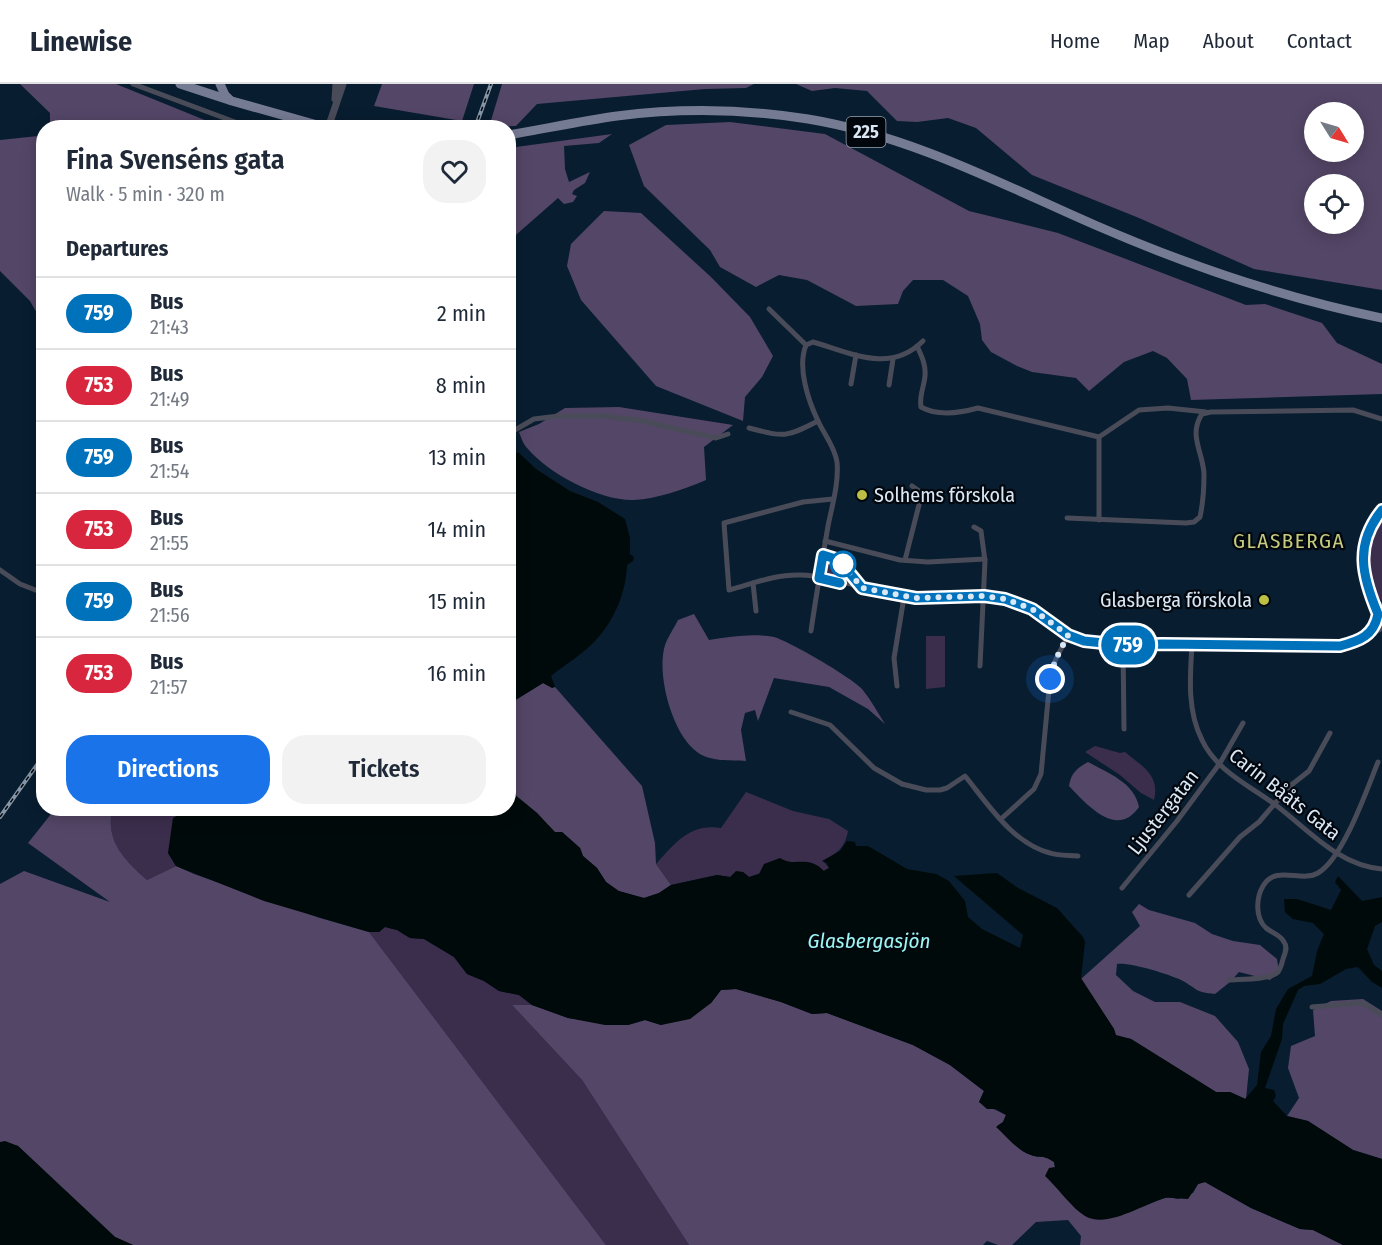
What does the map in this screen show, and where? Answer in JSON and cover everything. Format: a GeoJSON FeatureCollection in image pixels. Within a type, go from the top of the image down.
{"type":"FeatureCollection","features":[{"type":"Feature","properties":{"kind":"main road"},"geometry":{"type":"LineString","coordinates":[[180,84],[231,102],[297,120]]}},
{"type":"Feature","properties":{"kind":"main road"},"geometry":{"type":"LineString","coordinates":[[198,90],[210,84]]}},
{"type":"Feature","properties":{"kind":"main road"},"geometry":{"type":"LineString","coordinates":[[220,84],[231,102]]}},
{"type":"Feature","properties":{"kind":"main road","name":"225"},"geometry":{"type":"LineString","coordinates":[[516,134],[616,116],[696,111],[770,114],[840,126],[899,141],[951,161],[1095,225],[1175,257],[1282,293],[1382,318]]}},
{"type":"Feature","properties":{"kind":"street"},"geometry":{"type":"LineString","coordinates":[[133,84],[230,120]]}},
{"type":"Feature","properties":{"kind":"street"},"geometry":{"type":"LineString","coordinates":[[333,113],[336,84]]}},
{"type":"Feature","properties":{"kind":"street"},"geometry":{"type":"LineString","coordinates":[[331,120],[343,84]]}},
{"type":"Feature","properties":{"kind":"street"},"geometry":{"type":"LineString","coordinates":[[769,309],[806,345]]}},
{"type":"Feature","properties":{"kind":"street"},"geometry":{"type":"LineString","coordinates":[[811,631],[837,472],[836,458],[809,398],[803,368],[803,354],[806,345],[813,342],[856,355],[892,359],[923,341]]}},
{"type":"Feature","properties":{"kind":"street"},"geometry":{"type":"LineString","coordinates":[[917,346],[924,362],[925,378],[920,399],[921,407],[928,411],[962,413],[978,408],[1099,437],[1139,410],[1168,408],[1207,413],[1293,409],[1353,410],[1382,419]]}},
{"type":"Feature","properties":{"kind":"street"},"geometry":{"type":"LineString","coordinates":[[851,384],[856,355]]}},
{"type":"Feature","properties":{"kind":"street"},"geometry":{"type":"LineString","coordinates":[[889,385],[892,359]]}},
{"type":"Feature","properties":{"kind":"street"},"geometry":{"type":"LineString","coordinates":[[1066,518],[1194,522],[1200,517],[1204,472],[1196,438],[1196,423],[1202,414],[1207,413]]}},
{"type":"Feature","properties":{"kind":"street"},"geometry":{"type":"LineString","coordinates":[[516,429],[534,419],[559,416],[603,416],[638,420],[716,438],[728,434]]}},
{"type":"Feature","properties":{"kind":"street"},"geometry":{"type":"LineString","coordinates":[[749,428],[781,436],[818,421]]}},
{"type":"Feature","properties":{"kind":"street"},"geometry":{"type":"LineString","coordinates":[[1099,437],[1099,520]]}},
{"type":"Feature","properties":{"kind":"street"},"geometry":{"type":"LineString","coordinates":[[905,560],[922,493],[912,486]]}},
{"type":"Feature","properties":{"kind":"street"},"geometry":{"type":"LineString","coordinates":[[833,499],[803,502],[724,523],[729,590],[789,576],[819,578],[904,597],[984,596],[1005,599],[1032,609],[1068,635],[1084,641],[1123,645],[1340,646],[1358,642],[1382,627],[1365,579],[1362,561],[1372,523],[1382,510]]}},
{"type":"Feature","properties":{"kind":"street"},"geometry":{"type":"LineString","coordinates":[[974,526],[982,534],[985,559],[980,666]]}},
{"type":"Feature","properties":{"kind":"street"},"geometry":{"type":"LineString","coordinates":[[825,541],[884,557],[905,560],[928,562],[985,559]]}},
{"type":"Feature","properties":{"kind":"street"},"geometry":{"type":"LineString","coordinates":[[823,555],[839,560],[862,588]]}},
{"type":"Feature","properties":{"kind":"street"},"geometry":{"type":"LineString","coordinates":[[0,570],[20,584],[36,589]]}},
{"type":"Feature","properties":{"kind":"street"},"geometry":{"type":"LineString","coordinates":[[753,583],[756,611]]}},
{"type":"Feature","properties":{"kind":"street"},"geometry":{"type":"LineString","coordinates":[[897,686],[894,658],[904,597]]}},
{"type":"Feature","properties":{"kind":"street"},"geometry":{"type":"LineString","coordinates":[[1372,598],[1382,606]]}},
{"type":"Feature","properties":{"kind":"street"},"geometry":{"type":"LineString","coordinates":[[1367,636],[1379,615]]}},
{"type":"Feature","properties":{"kind":"street"},"geometry":{"type":"LineString","coordinates":[[1001,819],[1029,795],[1038,782],[1043,767],[1045,718],[1050,679],[1055,661],[1068,635]]}},
{"type":"Feature","properties":{"kind":"street"},"geometry":{"type":"LineString","coordinates":[[1123,645],[1124,729]]}},
{"type":"Feature","properties":{"kind":"street","name":"Carin Bååts Gata"},"geometry":{"type":"LineString","coordinates":[[1192,645],[1190,678],[1194,720],[1202,742],[1227,771],[1274,804],[1336,853],[1370,868],[1382,869]]}},
{"type":"Feature","properties":{"kind":"street"},"geometry":{"type":"LineString","coordinates":[[791,712],[830,725],[874,768],[902,784],[926,790],[940,790],[965,776],[1001,819],[1022,839],[1038,849],[1057,855],[1078,856]]}},
{"type":"Feature","properties":{"kind":"street","name":"Ljustergatan"},"geometry":{"type":"LineString","coordinates":[[1122,888],[1177,821],[1220,763],[1243,723]]}},
{"type":"Feature","properties":{"kind":"street"},"geometry":{"type":"LineString","coordinates":[[1189,895],[1240,837],[1266,815],[1274,804],[1309,771],[1330,732]]}},
{"type":"Feature","properties":{"kind":"street"},"geometry":{"type":"LineString","coordinates":[[1229,980],[1270,976],[1280,969],[1285,954],[1285,942],[1266,928],[1258,913],[1259,896],[1265,883],[1279,875],[1316,874],[1326,867],[1336,853],[1359,808],[1378,762]]}},
{"type":"Feature","properties":{"kind":"street"},"geometry":{"type":"LineString","coordinates":[[1312,1007],[1351,1002],[1364,1004],[1382,1016]]}},
{"type":"Feature","properties":{"kind":"shaded area"},"geometry":{"type":"Polygon","coordinates":[[[20,84],[116,84],[205,120],[50,120],[50,113],[20,84]]]}},
{"type":"Feature","properties":{"kind":"shaded area"},"geometry":{"type":"Polygon","coordinates":[[[382,84],[474,84],[462,120],[374,106],[382,84]]]}},
{"type":"Feature","properties":{"kind":"shaded area"},"geometry":{"type":"Polygon","coordinates":[[[502,84],[754,84],[746,88],[705,89],[537,104],[516,126],[516,120],[491,120],[502,84]]]}},
{"type":"Feature","properties":{"kind":"shaded area"},"geometry":{"type":"Polygon","coordinates":[[[796,84],[1382,84],[1382,290],[1254,269],[1139,218],[1032,175],[976,128],[948,118],[917,122],[897,121],[867,91],[835,88],[812,91],[796,84]]]}},
{"type":"Feature","properties":{"kind":"shaded area"},"geometry":{"type":"Polygon","coordinates":[[[730,122],[825,134],[969,211],[1058,233],[1246,305],[1265,304],[1322,323],[1337,343],[1382,364],[1382,394],[1191,400],[1187,379],[1167,358],[1153,351],[1124,362],[1089,391],[1076,378],[1032,372],[991,352],[982,340],[980,324],[968,296],[943,280],[913,280],[903,291],[898,304],[856,306],[807,280],[779,275],[756,287],[720,267],[710,250],[644,186],[629,145],[666,125],[730,122]]]}},
{"type":"Feature","properties":{"kind":"shaded area"},"geometry":{"type":"Polygon","coordinates":[[[612,134],[599,143],[564,146],[565,169],[569,182],[590,172],[585,183],[574,190],[572,194],[577,196],[573,202],[564,204],[558,198],[516,235],[516,147],[612,134]]]}},
{"type":"Feature","properties":{"kind":"shaded area"},"geometry":{"type":"Polygon","coordinates":[[[36,136],[36,312],[30,301],[0,271],[0,140],[36,136]]]}},
{"type":"Feature","properties":{"kind":"shaded area"},"geometry":{"type":"Polygon","coordinates":[[[604,211],[641,213],[711,277],[750,317],[773,356],[762,377],[745,397],[743,421],[656,386],[581,300],[567,266],[571,244],[604,211]]]}},
{"type":"Feature","properties":{"kind":"shaded area"},"geometry":{"type":"Polygon","coordinates":[[[619,407],[733,425],[704,447],[706,480],[671,493],[634,500],[606,496],[591,491],[562,476],[527,448],[519,432],[539,424],[565,408],[619,407]]]}},
{"type":"Feature","properties":{"kind":"shaded area"},"geometry":{"type":"Polygon","coordinates":[[[1382,516],[1382,601],[1369,582],[1367,559],[1372,536],[1382,516]]]}},
{"type":"Feature","properties":{"kind":"shaded area"},"geometry":{"type":"Polygon","coordinates":[[[832,561],[836,562],[850,579],[848,581],[827,574],[825,565],[832,561]]]}},
{"type":"Feature","properties":{"kind":"shaded area"},"geometry":{"type":"Polygon","coordinates":[[[694,614],[709,640],[749,635],[774,637],[820,660],[856,683],[885,724],[868,709],[829,687],[774,678],[758,721],[755,710],[745,713],[741,730],[746,761],[721,760],[702,755],[688,743],[680,732],[668,703],[663,671],[665,645],[669,636],[678,620],[694,614]]]}},
{"type":"Feature","properties":{"kind":"shaded area"},"geometry":{"type":"Polygon","coordinates":[[[926,636],[945,636],[945,687],[926,689],[926,636]]]}},
{"type":"Feature","properties":{"kind":"shaded area"},"geometry":{"type":"Polygon","coordinates":[[[543,683],[555,687],[642,786],[655,843],[656,864],[671,885],[659,893],[644,898],[618,891],[606,882],[597,868],[583,856],[580,848],[562,832],[555,833],[537,813],[516,796],[516,700],[543,683]]]}},
{"type":"Feature","properties":{"kind":"shaded area"},"geometry":{"type":"Polygon","coordinates":[[[1095,746],[1120,753],[1125,752],[1144,767],[1155,784],[1154,800],[1085,752],[1095,746]]]}},
{"type":"Feature","properties":{"kind":"shaded area"},"geometry":{"type":"Polygon","coordinates":[[[1088,762],[1120,780],[1132,791],[1139,807],[1130,816],[1121,820],[1103,816],[1084,802],[1069,786],[1075,771],[1088,762]]]}},
{"type":"Feature","properties":{"kind":"shaded area"},"geometry":{"type":"Polygon","coordinates":[[[746,792],[793,811],[829,819],[848,831],[840,849],[823,861],[829,868],[823,871],[814,865],[790,862],[749,877],[743,872],[730,877],[717,875],[671,885],[656,864],[684,836],[700,829],[721,828],[746,792]]]}},
{"type":"Feature","properties":{"kind":"shaded area"},"geometry":{"type":"Polygon","coordinates":[[[49,816],[111,816],[112,831],[118,849],[147,880],[176,866],[320,918],[369,932],[606,1245],[133,1245],[115,1237],[18,1146],[0,1142],[0,884],[24,871],[110,902],[28,843],[49,816]]]}},
{"type":"Feature","properties":{"kind":"shaded area"},"geometry":{"type":"Polygon","coordinates":[[[111,816],[185,816],[168,853],[176,866],[147,880],[118,849],[114,841],[111,816]]]}},
{"type":"Feature","properties":{"kind":"shaded area"},"geometry":{"type":"Polygon","coordinates":[[[1139,904],[1149,910],[1195,923],[1212,934],[1233,941],[1260,945],[1277,959],[1279,972],[1270,980],[1239,972],[1215,994],[1199,991],[1181,980],[1158,972],[1117,964],[1116,975],[1133,991],[1155,1002],[1180,1002],[1215,1016],[1238,1042],[1249,1069],[1246,1099],[1230,1092],[1216,1092],[1131,1039],[1116,1036],[1114,1029],[1081,979],[1140,926],[1132,912],[1139,904]]]}},
{"type":"Feature","properties":{"kind":"shaded area"},"geometry":{"type":"Polygon","coordinates":[[[385,927],[397,930],[410,938],[424,939],[454,957],[467,974],[499,991],[519,995],[532,1005],[512,1005],[582,1080],[689,1245],[606,1245],[369,932],[379,932],[385,927]]]}},
{"type":"Feature","properties":{"kind":"shaded area"},"geometry":{"type":"Polygon","coordinates":[[[736,989],[812,1014],[827,1013],[913,1045],[950,1065],[984,1091],[979,1102],[1006,1115],[1003,1122],[997,1126],[1012,1143],[1026,1153],[1054,1162],[1055,1167],[1046,1176],[1077,1210],[1116,1217],[1167,1197],[1178,1199],[1193,1193],[1198,1184],[1205,1182],[1251,1208],[1300,1229],[1313,1230],[1343,1245],[1080,1245],[1081,1236],[1068,1220],[1036,1222],[1012,1245],[998,1245],[987,1241],[983,1245],[689,1245],[582,1080],[512,1005],[532,1005],[568,1018],[628,1025],[645,1020],[661,1025],[711,1003],[721,990],[736,989]]]}},
{"type":"Feature","properties":{"kind":"shaded area"},"geometry":{"type":"Polygon","coordinates":[[[1363,999],[1382,1011],[1382,1159],[1353,1150],[1308,1121],[1287,1116],[1299,1098],[1288,1068],[1291,1046],[1315,1036],[1313,1010],[1331,1001],[1363,999]]]}},
{"type":"Feature","properties":{"kind":"water"},"geometry":{"type":"Polygon","coordinates":[[[518,452],[536,469],[570,491],[598,502],[625,519],[630,538],[630,554],[634,557],[633,561],[627,565],[622,595],[614,615],[602,633],[585,650],[551,676],[555,687],[552,688],[543,683],[516,700],[516,454],[518,452]]]}},
{"type":"Feature","properties":{"kind":"water","name":"Glasbergasjön"},"geometry":{"type":"Polygon","coordinates":[[[516,796],[555,832],[562,832],[580,848],[583,856],[597,868],[606,882],[619,891],[644,898],[659,893],[671,885],[717,875],[730,877],[736,871],[743,872],[749,877],[759,874],[764,864],[780,858],[791,862],[812,863],[824,871],[829,868],[827,863],[822,861],[840,851],[847,841],[855,842],[856,846],[868,846],[907,869],[936,874],[949,881],[965,901],[968,917],[982,929],[1020,948],[1023,935],[954,876],[997,873],[1018,888],[1057,908],[1083,937],[1085,942],[1081,978],[1116,1035],[1131,1039],[1216,1092],[1230,1092],[1245,1099],[1257,1085],[1261,1052],[1271,1036],[1276,1009],[1288,989],[1312,976],[1317,951],[1324,934],[1313,923],[1293,919],[1285,912],[1284,899],[1297,899],[1331,910],[1341,890],[1335,882],[1338,876],[1362,901],[1382,897],[1382,922],[1375,926],[1367,949],[1374,965],[1382,971],[1382,988],[1372,982],[1358,967],[1346,969],[1320,984],[1304,986],[1298,990],[1283,1024],[1282,1039],[1265,1088],[1274,1090],[1276,1096],[1273,1101],[1287,1116],[1308,1121],[1353,1150],[1382,1159],[1382,1245],[1343,1245],[1313,1230],[1300,1229],[1251,1208],[1205,1182],[1198,1184],[1188,1199],[1165,1198],[1104,1220],[1085,1216],[1045,1176],[1049,1168],[1055,1167],[1054,1162],[1021,1150],[996,1127],[1003,1122],[1006,1115],[996,1109],[987,1109],[979,1102],[984,1091],[950,1065],[913,1045],[827,1013],[812,1014],[736,989],[721,990],[711,1003],[690,1019],[661,1025],[645,1020],[628,1025],[605,1025],[568,1018],[532,1005],[519,995],[499,991],[467,974],[454,957],[424,939],[410,938],[397,930],[385,927],[379,932],[369,932],[264,901],[176,866],[168,853],[173,818],[176,816],[516,816],[516,796]]]}},
{"type":"Feature","properties":{"kind":"water"},"geometry":{"type":"Polygon","coordinates":[[[5,1141],[18,1146],[115,1237],[133,1245],[0,1245],[0,1142],[5,1141]]]}},
{"type":"Feature","properties":{"kind":"railway"},"geometry":{"type":"LineString","coordinates":[[478,120],[491,84]]}},
{"type":"Feature","properties":{"kind":"railway"},"geometry":{"type":"LineString","coordinates":[[0,817],[36,766]]}},
{"type":"Feature","properties":{"kind":"bus line","name":"759"},"geometry":{"type":"LineString","coordinates":[[840,583],[819,578],[823,555],[839,560],[862,588],[916,598],[984,596],[1005,599],[1032,609],[1068,635],[1084,641],[1123,645],[1340,646],[1358,642],[1367,636],[1377,620],[1378,614],[1365,579],[1362,561],[1372,523],[1382,510]]}},
{"type":"Feature","properties":{"kind":"place","name":"Solhems förskola"},"geometry":{"type":"Point","coordinates":[862,495]}},
{"type":"Feature","properties":{"kind":"place","name":"Glasberga förskola"},"geometry":{"type":"Point","coordinates":[1264,600]}},
{"type":"Feature","properties":{"kind":"district","name":"GLASBERGA"},"geometry":{"type":"Point","coordinates":[1289,541]}},
{"type":"Feature","properties":{"kind":"route"},"geometry":{"type":"LineString","coordinates":[[843,564],[862,588],[916,598],[984,596],[1005,599],[1032,609],[1068,635],[1055,661],[1050,679]]}}]}
